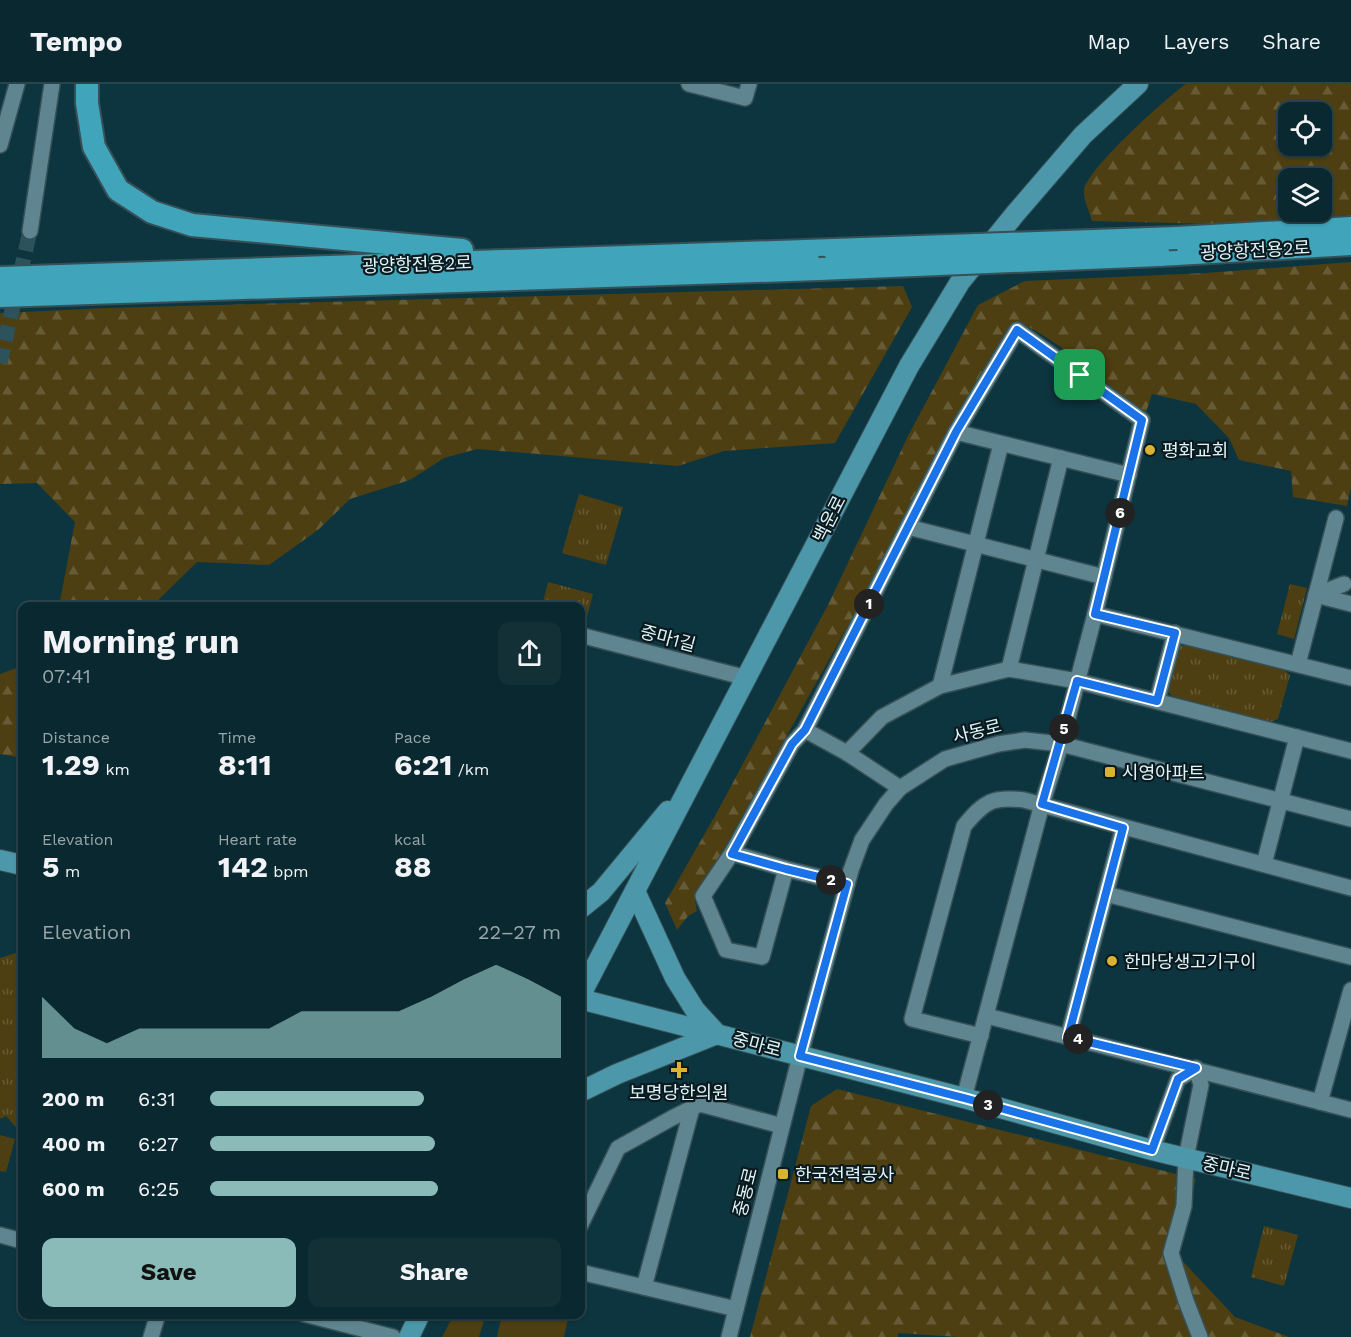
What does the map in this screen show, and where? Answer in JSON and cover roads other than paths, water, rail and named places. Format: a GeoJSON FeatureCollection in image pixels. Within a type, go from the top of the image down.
{"type":"FeatureCollection","features":[{"type":"Feature","properties":{"kind":"highway"},"geometry":{"type":"LineString","coordinates":[[87,84],[87,103],[94,147],[118,190],[152,212],[192,225],[556,259]]}},
{"type":"Feature","properties":{"kind":"highway","name":"광양항전용2로"},"geometry":{"type":"LineString","coordinates":[[0,278],[1177,238],[1351,228]]}},
{"type":"Feature","properties":{"kind":"highway","name":"광양항전용2로"},"geometry":{"type":"LineString","coordinates":[[0,296],[819,269],[1158,255],[1351,244]]}},
{"type":"Feature","properties":{"kind":"main road","name":"백운로"},"geometry":{"type":"LineString","coordinates":[[585,988],[909,366],[960,282],[1083,135],[1138,84]]}},
{"type":"Feature","properties":{"kind":"main road"},"geometry":{"type":"LineString","coordinates":[[585,905],[601,892],[693,781]]}},
{"type":"Feature","properties":{"kind":"main road"},"geometry":{"type":"LineString","coordinates":[[0,860],[18,864]]}},
{"type":"Feature","properties":{"kind":"main road"},"geometry":{"type":"LineString","coordinates":[[585,1090],[717,1034],[695,1010],[675,978],[635,891]]}},
{"type":"Feature","properties":{"kind":"main road","name":"중마로"},"geometry":{"type":"LineString","coordinates":[[585,999],[964,1098],[1152,1150],[1351,1198]]}},
{"type":"Feature","properties":{"kind":"main road"},"geometry":{"type":"LineString","coordinates":[[409,1337],[418,1319]]}},
{"type":"Feature","properties":{"kind":"street"},"geometry":{"type":"LineString","coordinates":[[0,145],[17,84]]}},
{"type":"Feature","properties":{"kind":"street"},"geometry":{"type":"LineString","coordinates":[[30,231],[52,84]]}},
{"type":"Feature","properties":{"kind":"street"},"geometry":{"type":"LineString","coordinates":[[689,84],[747,91]]}},
{"type":"Feature","properties":{"kind":"street"},"geometry":{"type":"LineString","coordinates":[[786,869],[762,957],[726,950],[703,896],[732,854],[792,744],[805,730],[956,432],[1017,330],[1142,420],[1095,614],[964,1098]]}},
{"type":"Feature","properties":{"kind":"street"},"geometry":{"type":"LineString","coordinates":[[956,432],[1129,475]]}},
{"type":"Feature","properties":{"kind":"street"},"geometry":{"type":"LineString","coordinates":[[940,686],[1001,444]]}},
{"type":"Feature","properties":{"kind":"street"},"geometry":{"type":"LineString","coordinates":[[1009,669],[1061,458]]}},
{"type":"Feature","properties":{"kind":"street"},"geometry":{"type":"LineString","coordinates":[[1298,664],[1336,518]]}},
{"type":"Feature","properties":{"kind":"street"},"geometry":{"type":"LineString","coordinates":[[908,527],[1104,577]]}},
{"type":"Feature","properties":{"kind":"street"},"geometry":{"type":"LineString","coordinates":[[1316,595],[1344,584]]}},
{"type":"Feature","properties":{"kind":"street"},"geometry":{"type":"LineString","coordinates":[[1316,595],[1351,604]]}},
{"type":"Feature","properties":{"kind":"street"},"geometry":{"type":"LineString","coordinates":[[1095,614],[1351,678]]}},
{"type":"Feature","properties":{"kind":"street"},"geometry":{"type":"LineString","coordinates":[[1157,701],[1175,633]]}},
{"type":"Feature","properties":{"kind":"street","name":"중마1길"},"geometry":{"type":"LineString","coordinates":[[585,636],[747,678]]}},
{"type":"Feature","properties":{"kind":"street"},"geometry":{"type":"LineString","coordinates":[[847,753],[882,717],[940,686],[1009,669],[1077,681],[1351,751]]}},
{"type":"Feature","properties":{"kind":"street"},"geometry":{"type":"LineString","coordinates":[[805,730],[847,753],[900,788]]}},
{"type":"Feature","properties":{"kind":"street"},"geometry":{"type":"LineString","coordinates":[[1264,864],[1297,737]]}},
{"type":"Feature","properties":{"kind":"street","name":"사동로"},"geometry":{"type":"LineString","coordinates":[[800,1056],[847,884],[862,840],[886,804],[900,788],[945,759],[998,744],[1025,740],[1060,744],[1351,819]]}},
{"type":"Feature","properties":{"kind":"street"},"geometry":{"type":"LineString","coordinates":[[981,1036],[912,1019],[964,826],[982,805],[1005,798],[1042,804],[1123,828],[1351,888]]}},
{"type":"Feature","properties":{"kind":"street"},"geometry":{"type":"LineString","coordinates":[[1068,1037],[1123,828]]}},
{"type":"Feature","properties":{"kind":"street"},"geometry":{"type":"LineString","coordinates":[[732,854],[847,884]]}},
{"type":"Feature","properties":{"kind":"street"},"geometry":{"type":"LineString","coordinates":[[1106,894],[1351,957]]}},
{"type":"Feature","properties":{"kind":"street"},"geometry":{"type":"LineString","coordinates":[[1320,1102],[1351,990]]}},
{"type":"Feature","properties":{"kind":"street"},"geometry":{"type":"LineString","coordinates":[[987,1016],[1196,1068],[1351,1110]]}},
{"type":"Feature","properties":{"kind":"street","name":"중동로"},"geometry":{"type":"LineString","coordinates":[[729,1337],[800,1056]]}},
{"type":"Feature","properties":{"kind":"street"},"geometry":{"type":"LineString","coordinates":[[1152,1150],[1178,1079],[1196,1068]]}},
{"type":"Feature","properties":{"kind":"street"},"geometry":{"type":"LineString","coordinates":[[1196,1068],[1201,1085],[1186,1158],[1184,1206],[1171,1253],[1200,1337]]}},
{"type":"Feature","properties":{"kind":"street"},"geometry":{"type":"LineString","coordinates":[[585,1216],[618,1148],[700,1104],[782,1126]]}},
{"type":"Feature","properties":{"kind":"street"},"geometry":{"type":"LineString","coordinates":[[644,1287],[692,1108]]}},
{"type":"Feature","properties":{"kind":"street"},"geometry":{"type":"LineString","coordinates":[[0,1236],[18,1240]]}},
{"type":"Feature","properties":{"kind":"street"},"geometry":{"type":"LineString","coordinates":[[585,1273],[736,1309]]}},
{"type":"Feature","properties":{"kind":"street"},"geometry":{"type":"LineString","coordinates":[[152,1337],[157,1319]]}},
{"type":"Feature","properties":{"kind":"street"},"geometry":{"type":"LineString","coordinates":[[323,1319],[393,1337]]}},
{"type":"Feature","properties":{"kind":"tunnel"},"geometry":{"type":"LineString","coordinates":[[0,363],[30,231]]}},
{"type":"Feature","properties":{"kind":"place","name":"평화교회"},"geometry":{"type":"Point","coordinates":[1150,450]}},
{"type":"Feature","properties":{"kind":"place","name":"시영아파트"},"geometry":{"type":"Point","coordinates":[1110,772]}},
{"type":"Feature","properties":{"kind":"place","name":"한마당생고기구이"},"geometry":{"type":"Point","coordinates":[1112,961]}},
{"type":"Feature","properties":{"kind":"place","name":"보명당한의원"},"geometry":{"type":"Point","coordinates":[679,1070]}},
{"type":"Feature","properties":{"kind":"place","name":"한국전력공사"},"geometry":{"type":"Point","coordinates":[783,1174]}}]}
